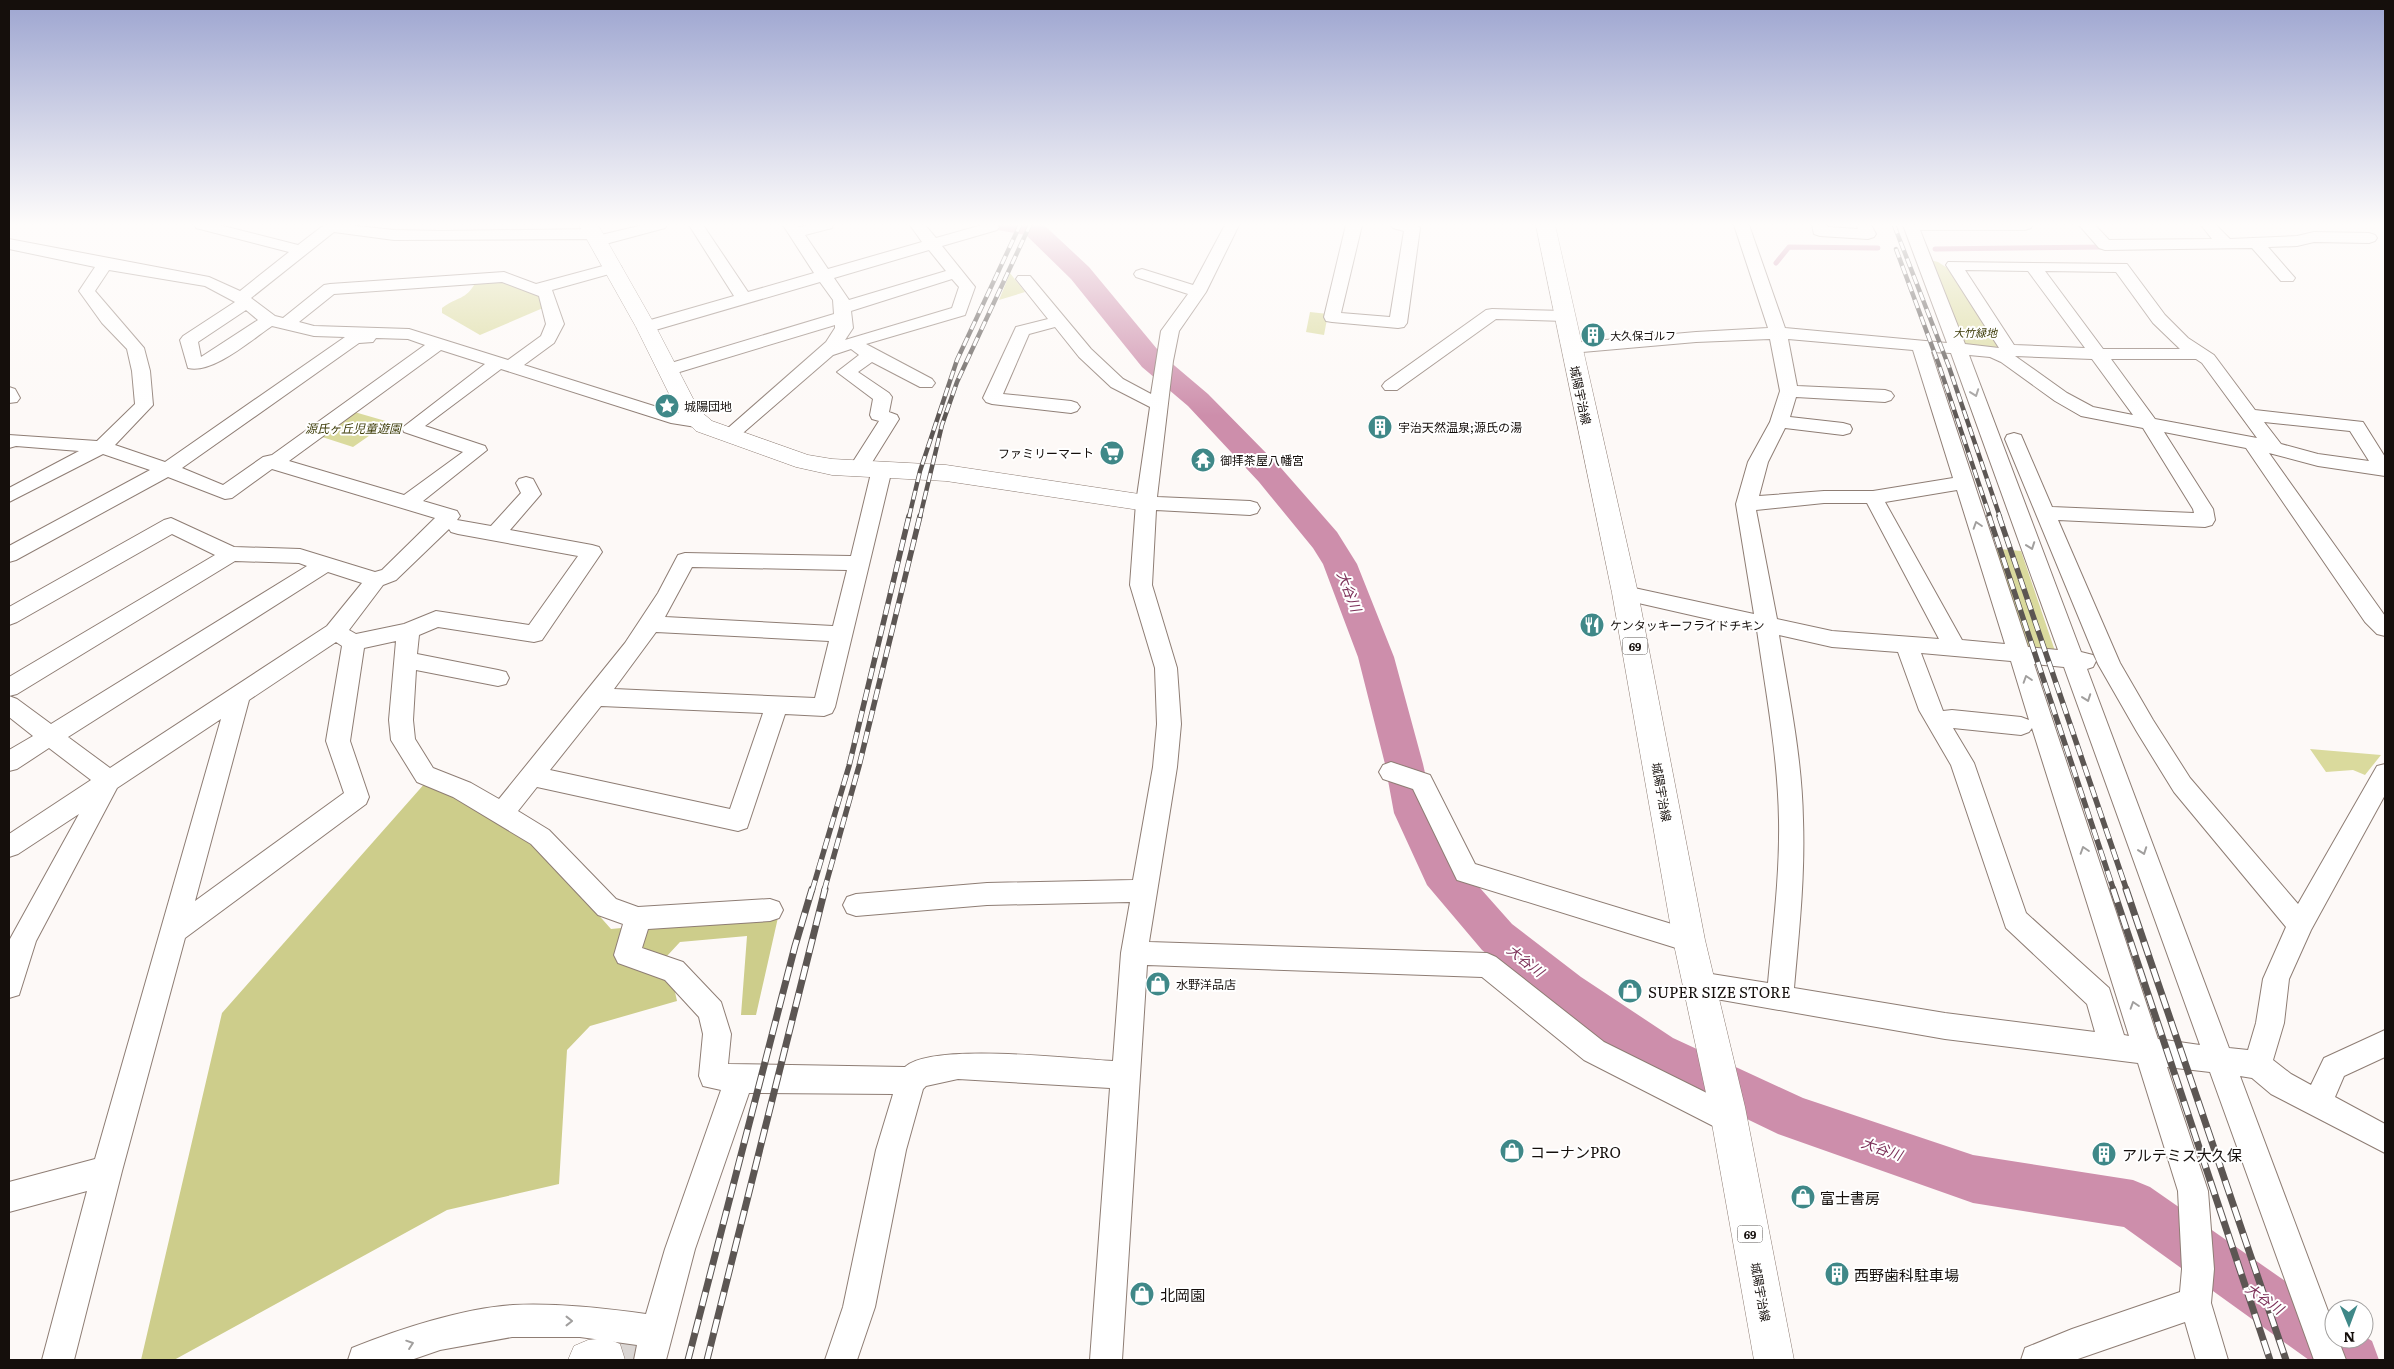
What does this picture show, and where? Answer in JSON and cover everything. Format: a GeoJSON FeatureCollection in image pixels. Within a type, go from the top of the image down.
{"type":"FeatureCollection","features":[{"type":"Feature","properties":{"kind":"main road"},"geometry":{"type":"LineString","coordinates":[[625,289],[690,414],[696,421],[729,435],[804,462],[832,467],[946,473],[1146,503]]}},
{"type":"Feature","properties":{"kind":"main road","name":"城陽宇治線"},"geometry":{"type":"LineString","coordinates":[[1559,289],[1624,592],[1690,940],[1728,1113],[1774,1360]]}},
{"type":"Feature","properties":{"kind":"street"},"geometry":{"type":"LineString","coordinates":[[9,496],[102,447],[144,405],[141,371],[135,348],[108,320],[87,291],[88,289]]}},
{"type":"Feature","properties":{"kind":"street"},"geometry":{"type":"LineString","coordinates":[[222,289],[244,300],[278,322],[314,332],[409,334],[671,417],[696,421]]}},
{"type":"Feature","properties":{"kind":"street"},"geometry":{"type":"LineString","coordinates":[[257,289],[189,340],[194,364],[212,359],[332,289]]}},
{"type":"Feature","properties":{"kind":"street"},"geometry":{"type":"LineString","coordinates":[[535,290],[539,289]]}},
{"type":"Feature","properties":{"kind":"street"},"geometry":{"type":"LineString","coordinates":[[738,289],[744,298]]}},
{"type":"Feature","properties":{"kind":"street"},"geometry":{"type":"LineString","coordinates":[[646,327],[776,289]]}},
{"type":"Feature","properties":{"kind":"street"},"geometry":{"type":"LineString","coordinates":[[729,435],[826,351],[844,328],[841,300],[833,289]]}},
{"type":"Feature","properties":{"kind":"street"},"geometry":{"type":"LineString","coordinates":[[667,370],[911,289]]}},
{"type":"Feature","properties":{"kind":"street"},"geometry":{"type":"LineString","coordinates":[[826,351],[959,311],[966,289]]}},
{"type":"Feature","properties":{"kind":"street"},"geometry":{"type":"LineString","coordinates":[[1032,289],[1085,353],[1116,383],[1162,382]]}},
{"type":"Feature","properties":{"kind":"street"},"geometry":{"type":"LineString","coordinates":[[1188,289],[1198,292]]}},
{"type":"Feature","properties":{"kind":"street"},"geometry":{"type":"LineString","coordinates":[[1106,1360],[1124,1075],[1134,953],[1165,767],[1169,724],[1166,668],[1141,585],[1146,503],[1170,331],[1200,289]]}},
{"type":"Feature","properties":{"kind":"street"},"geometry":{"type":"LineString","coordinates":[[1339,289],[1332,317],[1398,323],[1403,289]]}},
{"type":"Feature","properties":{"kind":"street"},"geometry":{"type":"LineString","coordinates":[[1763,289],[1778,333],[1788,391],[1779,422],[1758,462],[1746,504],[1788,770],[1791,819],[1791,876],[1780,997]]}},
{"type":"Feature","properties":{"kind":"street"},"geometry":{"type":"LineString","coordinates":[[1935,289],[2330,1360]]}},
{"type":"Feature","properties":{"kind":"street"},"geometry":{"type":"LineString","coordinates":[[1968,289],[2008,354],[2061,398],[2088,412],[2252,443],[2318,460],[2384,470]]}},
{"type":"Feature","properties":{"kind":"street"},"geometry":{"type":"LineString","coordinates":[[2045,513],[2205,520],[2203,509],[2150,425],[2050,289]]}},
{"type":"Feature","properties":{"kind":"street"},"geometry":{"type":"LineString","coordinates":[[2138,289],[2168,329],[2197,354],[2208,359],[2251,414],[2274,448]]}},
{"type":"Feature","properties":{"kind":"street"},"geometry":{"type":"LineString","coordinates":[[407,503],[478,450],[411,428],[505,364],[548,339],[554,324],[546,293],[535,290]]}},
{"type":"Feature","properties":{"kind":"street"},"geometry":{"type":"LineString","coordinates":[[1391,386],[1492,314],[1565,316]]}},
{"type":"Feature","properties":{"kind":"street"},"geometry":{"type":"LineString","coordinates":[[1058,321],[1022,331],[992,398],[1072,407]]}},
{"type":"Feature","properties":{"kind":"street"},"geometry":{"type":"LineString","coordinates":[[1571,348],[1696,337],[1778,333],[2008,354],[2197,354]]}},
{"type":"Feature","properties":{"kind":"street"},"geometry":{"type":"LineString","coordinates":[[9,555],[167,469],[355,338],[434,342]]}},
{"type":"Feature","properties":{"kind":"street"},"geometry":{"type":"LineString","coordinates":[[274,463],[434,342]]}},
{"type":"Feature","properties":{"kind":"street"},"geometry":{"type":"LineString","coordinates":[[851,344],[926,383]]}},
{"type":"Feature","properties":{"kind":"street"},"geometry":{"type":"LineString","coordinates":[[1920,346],[2193,1191],[2197,1227],[2198,1269],[2196,1303],[2212,1360]]}},
{"type":"Feature","properties":{"kind":"street"},"geometry":{"type":"LineString","coordinates":[[859,468],[890,419],[879,415],[883,397],[846,372],[872,354]]}},
{"type":"Feature","properties":{"kind":"street"},"geometry":{"type":"LineString","coordinates":[[1788,391],[1885,396]]}},
{"type":"Feature","properties":{"kind":"street"},"geometry":{"type":"LineString","coordinates":[[9,393],[11,398],[9,398]]}},
{"type":"Feature","properties":{"kind":"street"},"geometry":{"type":"LineString","coordinates":[[2251,414],[2356,426],[2384,470]]}},
{"type":"Feature","properties":{"kind":"street"},"geometry":{"type":"LineString","coordinates":[[1779,422],[1843,429]]}},
{"type":"Feature","properties":{"kind":"street"},"geometry":{"type":"LineString","coordinates":[[2014,439],[2109,664],[2182,785],[2300,925]]}},
{"type":"Feature","properties":{"kind":"street"},"geometry":{"type":"LineString","coordinates":[[9,442],[13,440],[102,447],[167,469],[225,493],[270,461],[450,516],[389,575],[376,580],[344,637],[338,741],[357,797],[174,931]]}},
{"type":"Feature","properties":{"kind":"street"},"geometry":{"type":"LineString","coordinates":[[2252,443],[2373,618],[2385,628]]}},
{"type":"Feature","properties":{"kind":"street"},"geometry":{"type":"LineString","coordinates":[[595,696],[824,707],[882,469]]}},
{"type":"Feature","properties":{"kind":"street"},"geometry":{"type":"LineString","coordinates":[[1746,504],[1824,497],[1873,497],[1963,483]]}},
{"type":"Feature","properties":{"kind":"street"},"geometry":{"type":"LineString","coordinates":[[495,534],[531,494],[526,484]]}},
{"type":"Feature","properties":{"kind":"street"},"geometry":{"type":"LineString","coordinates":[[1873,497],[1955,648]]}},
{"type":"Feature","properties":{"kind":"street"},"geometry":{"type":"LineString","coordinates":[[1146,503],[1250,508]]}},
{"type":"Feature","properties":{"kind":"street"},"geometry":{"type":"LineString","coordinates":[[9,617],[171,525],[231,554],[300,556],[376,580]]}},
{"type":"Feature","properties":{"kind":"street"},"geometry":{"type":"LineString","coordinates":[[9,847],[239,696],[344,637],[408,631],[436,619],[534,634],[592,552],[458,528]]}},
{"type":"Feature","properties":{"kind":"street"},"geometry":{"type":"LineString","coordinates":[[9,688],[231,554]]}},
{"type":"Feature","properties":{"kind":"street"},"geometry":{"type":"LineString","coordinates":[[502,813],[622,663],[675,586],[686,560],[859,564]]}},
{"type":"Feature","properties":{"kind":"street"},"geometry":{"type":"LineString","coordinates":[[9,762],[327,563]]}},
{"type":"Feature","properties":{"kind":"street"},"geometry":{"type":"LineString","coordinates":[[1624,592],[1832,639],[1955,648],[2109,664]]}},
{"type":"Feature","properties":{"kind":"street"},"geometry":{"type":"LineString","coordinates":[[648,624],[842,634]]}},
{"type":"Feature","properties":{"kind":"street"},"geometry":{"type":"LineString","coordinates":[[408,631],[401,720],[403,740],[425,775],[462,790],[540,838],[607,907],[638,918],[770,910]]}},
{"type":"Feature","properties":{"kind":"street"},"geometry":{"type":"LineString","coordinates":[[1907,644],[1930,710],[1962,763],[2015,920],[2099,996],[2113,1046]]}},
{"type":"Feature","properties":{"kind":"street"},"geometry":{"type":"LineString","coordinates":[[406,660],[498,678]]}},
{"type":"Feature","properties":{"kind":"street"},"geometry":{"type":"LineString","coordinates":[[58,1360],[106,1171],[239,696]]}},
{"type":"Feature","properties":{"kind":"street"},"geometry":{"type":"LineString","coordinates":[[9,705],[109,781]]}},
{"type":"Feature","properties":{"kind":"street"},"geometry":{"type":"LineString","coordinates":[[531,776],[738,820],[777,705]]}},
{"type":"Feature","properties":{"kind":"street"},"geometry":{"type":"LineString","coordinates":[[1938,721],[1952,720],[2021,726]]}},
{"type":"Feature","properties":{"kind":"street"},"geometry":{"type":"LineString","coordinates":[[1391,772],[1422,782],[1466,872],[1690,940]]}},
{"type":"Feature","properties":{"kind":"street"},"geometry":{"type":"LineString","coordinates":[[2258,1066],[2270,1023],[2276,980],[2300,925],[2385,773]]}},
{"type":"Feature","properties":{"kind":"street"},"geometry":{"type":"LineString","coordinates":[[9,986],[16,944],[109,781]]}},
{"type":"Feature","properties":{"kind":"street"},"geometry":{"type":"LineString","coordinates":[[856,905],[987,894],[1144,891]]}},
{"type":"Feature","properties":{"kind":"street"},"geometry":{"type":"LineString","coordinates":[[638,918],[627,955],[674,972],[711,1011],[717,1034],[713,1076],[739,1079],[911,1081]]}},
{"type":"Feature","properties":{"kind":"street"},"geometry":{"type":"LineString","coordinates":[[1134,953],[1487,965],[1594,1051],[1728,1113]]}},
{"type":"Feature","properties":{"kind":"street"},"geometry":{"type":"LineString","coordinates":[[1699,984],[1945,1026],[2258,1066],[2281,1084],[2385,1140]]}},
{"type":"Feature","properties":{"kind":"street"},"geometry":{"type":"LineString","coordinates":[[2317,1104],[2334,1067],[2385,1043]]}},
{"type":"Feature","properties":{"kind":"street"},"geometry":{"type":"LineString","coordinates":[[841,1360],[859,1307],[891,1150],[911,1081],[918,1074],[958,1066],[1124,1075]]}},
{"type":"Feature","properties":{"kind":"street"},"geometry":{"type":"LineString","coordinates":[[364,1360],[440,1334],[512,1321],[580,1321],[654,1346],[680,1249],[739,1079]]}},
{"type":"Feature","properties":{"kind":"street"},"geometry":{"type":"LineString","coordinates":[[9,1197],[106,1171]]}},
{"type":"Feature","properties":{"kind":"street"},"geometry":{"type":"LineString","coordinates":[[2037,1360],[2072,1345],[2196,1303]]}},
{"type":"Feature","properties":{"kind":"green space"},"geometry":{"type":"Polygon","coordinates":[[[471,289],[523,289],[541,296],[543,308],[480,335],[442,313],[442,308],[471,289]]]}},
{"type":"Feature","properties":{"kind":"green space"},"geometry":{"type":"Polygon","coordinates":[[[1004,289],[1023,289],[1025,292],[999,300],[1004,289]]]}},
{"type":"Feature","properties":{"kind":"green space","name":"大竹緑地"},"geometry":{"type":"Polygon","coordinates":[[[1941,289],[1962,289],[2001,346],[2000,351],[1964,346],[1941,289]]]}},
{"type":"Feature","properties":{"kind":"green space"},"geometry":{"type":"Polygon","coordinates":[[[1310,312],[1328,314],[1324,335],[1306,332],[1310,312]]]}},
{"type":"Feature","properties":{"kind":"green space","name":"源氏ヶ丘児童遊園"},"geometry":{"type":"Polygon","coordinates":[[[351,411],[389,422],[353,447],[316,435],[351,411]]]}},
{"type":"Feature","properties":{"kind":"green space"},"geometry":{"type":"Polygon","coordinates":[[[1989,548],[2021,551],[2055,651],[2022,648],[1989,548]]]}},
{"type":"Feature","properties":{"kind":"green space"},"geometry":{"type":"Polygon","coordinates":[[[2310,749],[2381,755],[2365,775],[2353,770],[2326,772],[2310,749]]]}},
{"type":"Feature","properties":{"kind":"green space"},"geometry":{"type":"Polygon","coordinates":[[[426,782],[533,841],[611,929],[779,913],[756,1015],[741,1015],[747,936],[680,942],[667,956],[677,1001],[590,1026],[567,1050],[559,1184],[447,1210],[174,1360],[141,1360],[222,1013],[426,782]]]}},
{"type":"Feature","properties":{"kind":"waterway","name":"大谷川"},"geometry":{"type":"LineString","coordinates":[[1093,289],[1152,361],[1198,400],[1270,475],[1325,540],[1340,564],[1376,657],[1404,764],[1414,813],[1441,873],[1497,937],[1566,991],[1657,1053],[1795,1118],[1973,1179],[2133,1204],[2353,1360]]}},
{"type":"Feature","properties":{"kind":"tunnel"},"geometry":{"type":"LineString","coordinates":[[606,1358],[654,1360]]}},
{"type":"Feature","properties":{"kind":"railway"},"geometry":{"type":"LineString","coordinates":[[909,517],[920,471],[957,360],[990,289]]}},
{"type":"Feature","properties":{"kind":"railway"},"geometry":{"type":"LineString","coordinates":[[920,517],[942,425],[957,382],[1000,289]]}},
{"type":"Feature","properties":{"kind":"railway"},"geometry":{"type":"LineString","coordinates":[[1911,289],[1939,365],[1990,517]]}},
{"type":"Feature","properties":{"kind":"railway"},"geometry":{"type":"LineString","coordinates":[[1919,289],[1949,367],[2000,517]]}},
{"type":"Feature","properties":{"kind":"railway"},"geometry":{"type":"LineString","coordinates":[[812,891],[849,766],[909,516]]}},
{"type":"Feature","properties":{"kind":"railway"},"geometry":{"type":"LineString","coordinates":[[824,891],[859,766],[920,516]]}},
{"type":"Feature","properties":{"kind":"railway"},"geometry":{"type":"LineString","coordinates":[[1989,516],[2114,891]]}},
{"type":"Feature","properties":{"kind":"railway"},"geometry":{"type":"LineString","coordinates":[[1999,516],[2127,891]]}},
{"type":"Feature","properties":{"kind":"railway"},"geometry":{"type":"LineString","coordinates":[[688,1360],[795,946],[812,889]]}},
{"type":"Feature","properties":{"kind":"railway"},"geometry":{"type":"LineString","coordinates":[[707,1360],[825,889]]}},
{"type":"Feature","properties":{"kind":"railway"},"geometry":{"type":"LineString","coordinates":[[2113,889],[2270,1360]]}},
{"type":"Feature","properties":{"kind":"railway"},"geometry":{"type":"LineString","coordinates":[[2126,889],[2286,1360]]}},
{"type":"Feature","properties":{"kind":"place","name":"大久保ゴルフ"},"geometry":{"type":"Point","coordinates":[1593,335]}},
{"type":"Feature","properties":{"kind":"place","name":"城陽団地"},"geometry":{"type":"Point","coordinates":[667,406]}},
{"type":"Feature","properties":{"kind":"place","name":"宇治天然温泉;源氏の湯"},"geometry":{"type":"Point","coordinates":[1380,427]}},
{"type":"Feature","properties":{"kind":"place","name":"ファミリーマート"},"geometry":{"type":"Point","coordinates":[1112,453]}},
{"type":"Feature","properties":{"kind":"place","name":"御拝茶屋八幡宮"},"geometry":{"type":"Point","coordinates":[1203,460]}},
{"type":"Feature","properties":{"kind":"place","name":"ケンタッキーフライドチキン"},"geometry":{"type":"Point","coordinates":[1592,625]}},
{"type":"Feature","properties":{"kind":"place","name":"水野洋品店"},"geometry":{"type":"Point","coordinates":[1158,984]}},
{"type":"Feature","properties":{"kind":"place","name":"SUPER SIZE STORE"},"geometry":{"type":"Point","coordinates":[1630,991]}},
{"type":"Feature","properties":{"kind":"place","name":"コーナンPRO"},"geometry":{"type":"Point","coordinates":[1512,1151]}},
{"type":"Feature","properties":{"kind":"place","name":"アルテミス大久保"},"geometry":{"type":"Point","coordinates":[2104,1154]}},
{"type":"Feature","properties":{"kind":"place","name":"富士書房"},"geometry":{"type":"Point","coordinates":[1803,1197]}},
{"type":"Feature","properties":{"kind":"place","name":"西野歯科駐車場"},"geometry":{"type":"Point","coordinates":[1837,1274]}},
{"type":"Feature","properties":{"kind":"place","name":"北岡園"},"geometry":{"type":"Point","coordinates":[1142,1294]}}]}
